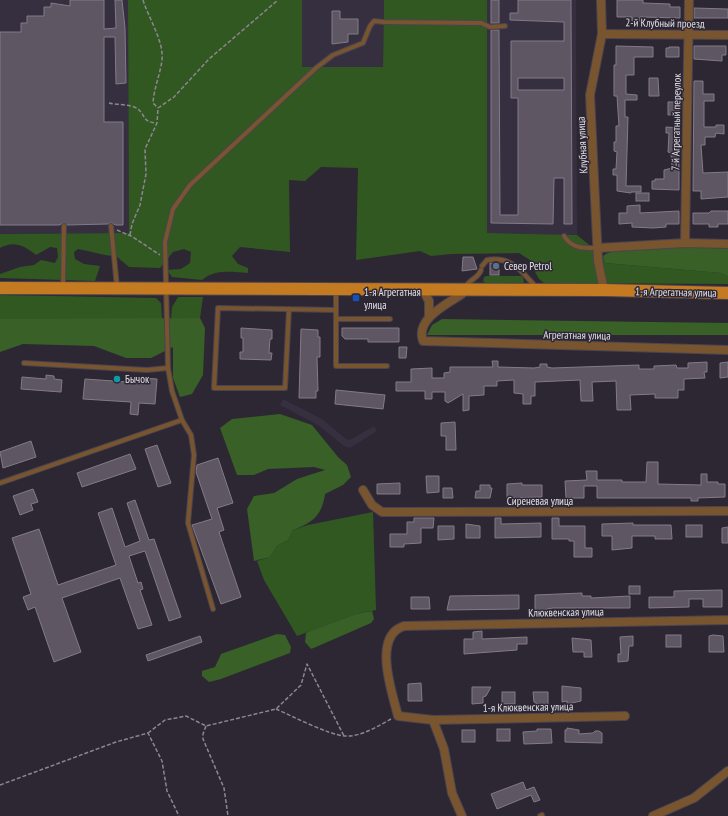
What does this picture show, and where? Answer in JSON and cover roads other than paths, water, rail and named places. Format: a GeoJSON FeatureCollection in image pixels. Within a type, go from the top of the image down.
{"type":"FeatureCollection","features":[{"type":"Feature","properties":{"kind":"main road","name":"1-я Агрегатная улица"},"geometry":{"type":"LineString","coordinates":[[0,288],[464,291],[604,290],[728,293]]}},
{"type":"Feature","properties":{"kind":"street","name":"Клубная улица"},"geometry":{"type":"LineString","coordinates":[[601,0],[602,34],[590,95],[598,261],[604,290]]}},
{"type":"Feature","properties":{"kind":"street","name":"7-й Агрегатный переулок"},"geometry":{"type":"LineString","coordinates":[[685,243],[689,0]]}},
{"type":"Feature","properties":{"kind":"street","name":"2-й Клубный проезд"},"geometry":{"type":"LineString","coordinates":[[602,34],[728,35]]}},
{"type":"Feature","properties":{"kind":"street"},"geometry":{"type":"LineString","coordinates":[[598,248],[685,243],[728,244]]}},
{"type":"Feature","properties":{"kind":"street"},"geometry":{"type":"LineString","coordinates":[[423,290],[429,302],[429,316]]}},
{"type":"Feature","properties":{"kind":"street"},"geometry":{"type":"LineString","coordinates":[[429,316],[462,294],[464,291]]}},
{"type":"Feature","properties":{"kind":"street","name":"Агрегатная улица"},"geometry":{"type":"LineString","coordinates":[[429,316],[422,332],[425,342],[728,350]]}},
{"type":"Feature","properties":{"kind":"street","name":"Сиреневая улица"},"geometry":{"type":"LineString","coordinates":[[364,490],[372,505],[382,512],[728,511]]}},
{"type":"Feature","properties":{"kind":"street","name":"Клюквенская улица"},"geometry":{"type":"LineString","coordinates":[[398,716],[389,679],[386,649],[387,641],[391,633],[396,628],[404,626],[728,620]]}},
{"type":"Feature","properties":{"kind":"street","name":"1-я Клюквенская улица"},"geometry":{"type":"LineString","coordinates":[[398,716],[433,720],[625,716]]}},
{"type":"Feature","properties":{"kind":"street"},"geometry":{"type":"LineString","coordinates":[[433,720],[444,749],[452,793],[462,816]]}},
{"type":"Feature","properties":{"kind":"street"},"geometry":{"type":"LineString","coordinates":[[654,816],[694,798],[728,771]]}},
{"type":"Feature","properties":{"kind":"lane"},"geometry":{"type":"LineString","coordinates":[[213,609],[188,523],[194,455],[191,435],[182,420],[172,392],[168,368],[167,289],[164,259],[165,242],[173,209],[190,185],[316,68],[333,55],[364,43],[370,26],[374,21],[481,22],[490,27],[505,26]]}},
{"type":"Feature","properties":{"kind":"lane"},"geometry":{"type":"LineString","coordinates":[[63,288],[64,226]]}},
{"type":"Feature","properties":{"kind":"lane"},"geometry":{"type":"LineString","coordinates":[[111,228],[117,288]]}},
{"type":"Feature","properties":{"kind":"lane"},"geometry":{"type":"LineString","coordinates":[[564,236],[574,246],[580,248],[598,248]]}},
{"type":"Feature","properties":{"kind":"lane"},"geometry":{"type":"LineString","coordinates":[[464,291],[468,282],[480,274],[481,268],[487,260],[504,259],[520,270],[539,290]]}},
{"type":"Feature","properties":{"kind":"lane"},"geometry":{"type":"LineString","coordinates":[[336,289],[336,366],[387,366]]}},
{"type":"Feature","properties":{"kind":"lane"},"geometry":{"type":"LineString","coordinates":[[289,309],[285,388],[214,388],[218,308],[289,309],[336,310]]}},
{"type":"Feature","properties":{"kind":"lane"},"geometry":{"type":"LineString","coordinates":[[336,319],[390,319]]}},
{"type":"Feature","properties":{"kind":"lane"},"geometry":{"type":"LineString","coordinates":[[24,363],[148,370],[168,368]]}},
{"type":"Feature","properties":{"kind":"lane"},"geometry":{"type":"LineString","coordinates":[[0,483],[182,420]]}},
{"type":"Feature","properties":{"kind":"place","name":"Север Petrol"},"geometry":{"type":"Point","coordinates":[496,266]}},
{"type":"Feature","properties":{"kind":"place","name":"1-я Агрегатная улица"},"geometry":{"type":"Point","coordinates":[356,298]}},
{"type":"Feature","properties":{"kind":"place","name":"Бычок"},"geometry":{"type":"Point","coordinates":[117,379]}}]}
